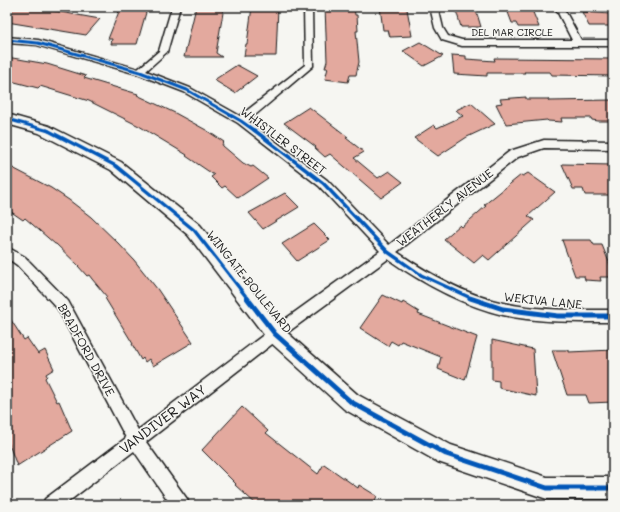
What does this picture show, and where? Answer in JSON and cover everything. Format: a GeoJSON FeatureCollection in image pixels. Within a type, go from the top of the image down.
{"type":"FeatureCollection","features":[{"type":"Feature","properties":{"kind":"street"},"geometry":{"type":"LineString","coordinates":[[140,72],[163,52],[176,7]]}},
{"type":"Feature","properties":{"kind":"street","name":"WHISTLER STREET"},"geometry":{"type":"LineString","coordinates":[[241,121],[310,66],[308,7]]}},
{"type":"Feature","properties":{"kind":"street","name":"DEL MAR CIRCLE"},"geometry":{"type":"LineString","coordinates":[[434,7],[439,28],[445,38],[462,43],[613,43]]}},
{"type":"Feature","properties":{"kind":"street"},"geometry":{"type":"LineString","coordinates":[[559,7],[578,43]]}},
{"type":"Feature","properties":{"kind":"street","name":"WHISTLER STREET"},"geometry":{"type":"LineString","coordinates":[[7,40],[38,43],[140,72],[187,90],[241,121],[323,183],[388,252]]}},
{"type":"Feature","properties":{"kind":"street","name":"WINGATE BOULEVARD"},"geometry":{"type":"LineString","coordinates":[[7,119],[44,129],[116,166],[194,230],[275,334],[351,402],[446,454],[547,488],[613,488]]}},
{"type":"Feature","properties":{"kind":"street","name":"WEATHERLY AVENUE"},"geometry":{"type":"LineString","coordinates":[[275,334],[388,252],[514,154],[544,144],[613,145]]}},
{"type":"Feature","properties":{"kind":"street","name":"BRADFORD DRIVE"},"geometry":{"type":"LineString","coordinates":[[7,252],[21,261],[63,305],[135,440],[181,505]]}},
{"type":"Feature","properties":{"kind":"street","name":"WEKIVA LANE"},"geometry":{"type":"LineString","coordinates":[[388,252],[421,275],[455,292],[503,309],[558,316],[613,316]]}},
{"type":"Feature","properties":{"kind":"street","name":"VANDIVER WAY"},"geometry":{"type":"LineString","coordinates":[[51,505],[275,334]]}},
{"type":"Feature","properties":{"kind":"building"},"geometry":{"type":"Polygon","coordinates":[[[7,7],[38,8],[100,19],[86,35],[7,22],[7,7]]]}},
{"type":"Feature","properties":{"kind":"building"},"geometry":{"type":"Polygon","coordinates":[[[196,7],[224,7],[216,53],[222,57],[184,57],[196,7]]]}},
{"type":"Feature","properties":{"kind":"building"},"geometry":{"type":"Polygon","coordinates":[[[252,7],[278,7],[276,56],[244,56],[252,7]]]}},
{"type":"Feature","properties":{"kind":"building"},"geometry":{"type":"Polygon","coordinates":[[[325,7],[354,7],[355,15],[357,15],[358,31],[356,31],[359,62],[356,75],[350,75],[348,82],[325,79],[328,68],[325,68],[327,61],[325,7]]]}},
{"type":"Feature","properties":{"kind":"building"},"geometry":{"type":"Polygon","coordinates":[[[380,7],[404,7],[407,9],[412,36],[390,37],[388,30],[383,30],[380,7]]]}},
{"type":"Feature","properties":{"kind":"building"},"geometry":{"type":"Polygon","coordinates":[[[455,7],[475,7],[481,27],[461,27],[455,7]]]}},
{"type":"Feature","properties":{"kind":"building"},"geometry":{"type":"Polygon","coordinates":[[[506,7],[528,7],[529,10],[532,10],[539,27],[518,27],[516,23],[512,23],[506,7]]]}},
{"type":"Feature","properties":{"kind":"building"},"geometry":{"type":"Polygon","coordinates":[[[120,9],[147,9],[137,44],[111,44],[112,39],[108,39],[120,9]]]}},
{"type":"Feature","properties":{"kind":"building"},"geometry":{"type":"Polygon","coordinates":[[[582,12],[610,14],[613,18],[613,26],[589,26],[582,12]]]}},
{"type":"Feature","properties":{"kind":"building"},"geometry":{"type":"Polygon","coordinates":[[[420,42],[443,56],[424,66],[403,51],[420,42]]]}},
{"type":"Feature","properties":{"kind":"building"},"geometry":{"type":"Polygon","coordinates":[[[452,55],[466,56],[466,59],[495,61],[494,58],[613,59],[613,76],[552,75],[550,72],[487,73],[487,76],[454,74],[452,55]]]}},
{"type":"Feature","properties":{"kind":"building"},"geometry":{"type":"Polygon","coordinates":[[[7,57],[47,64],[86,76],[84,78],[138,94],[137,95],[206,130],[224,142],[222,144],[223,146],[243,163],[251,167],[253,166],[268,178],[238,198],[225,186],[222,188],[211,177],[214,175],[186,156],[187,155],[139,126],[89,101],[40,86],[38,88],[7,80],[7,57]]]}},
{"type":"Feature","properties":{"kind":"building"},"geometry":{"type":"Polygon","coordinates":[[[237,65],[257,76],[235,93],[214,80],[237,65]]]}},
{"type":"Feature","properties":{"kind":"building"},"geometry":{"type":"Polygon","coordinates":[[[526,97],[526,99],[548,99],[549,101],[613,100],[613,121],[598,121],[592,120],[591,118],[561,118],[562,122],[547,120],[506,124],[496,104],[502,103],[500,99],[526,97]]]}},
{"type":"Feature","properties":{"kind":"building"},"geometry":{"type":"Polygon","coordinates":[[[471,103],[495,124],[467,137],[438,156],[414,138],[434,125],[437,128],[463,116],[456,110],[471,103]]]}},
{"type":"Feature","properties":{"kind":"building"},"geometry":{"type":"Polygon","coordinates":[[[309,107],[348,137],[346,138],[364,152],[354,158],[378,178],[389,171],[403,182],[381,198],[330,154],[325,157],[315,148],[316,147],[284,123],[309,107]]]}},
{"type":"Feature","properties":{"kind":"building"},"geometry":{"type":"Polygon","coordinates":[[[562,164],[613,165],[613,195],[585,195],[583,189],[573,189],[562,164]]]}},
{"type":"Feature","properties":{"kind":"building"},"geometry":{"type":"Polygon","coordinates":[[[7,165],[51,188],[91,217],[134,260],[158,290],[193,342],[153,366],[149,359],[145,362],[143,358],[141,360],[105,298],[107,297],[89,275],[87,276],[79,266],[56,244],[25,218],[23,220],[7,209],[7,165]]]}},
{"type":"Feature","properties":{"kind":"building"},"geometry":{"type":"Polygon","coordinates":[[[528,173],[555,192],[528,216],[534,220],[489,260],[483,255],[474,263],[444,239],[460,225],[462,227],[486,206],[484,205],[521,175],[523,176],[528,173]]]}},
{"type":"Feature","properties":{"kind":"building"},"geometry":{"type":"Polygon","coordinates":[[[285,193],[299,207],[263,229],[249,213],[285,193]]]}},
{"type":"Feature","properties":{"kind":"building"},"geometry":{"type":"Polygon","coordinates":[[[314,224],[330,240],[297,261],[282,244],[314,224]]]}},
{"type":"Feature","properties":{"kind":"building"},"geometry":{"type":"Polygon","coordinates":[[[562,240],[591,240],[594,245],[602,245],[613,272],[613,277],[600,277],[601,281],[585,280],[584,276],[575,276],[562,240]]]}},
{"type":"Feature","properties":{"kind":"building"},"geometry":{"type":"Polygon","coordinates":[[[383,295],[402,304],[403,302],[419,312],[418,314],[477,337],[465,380],[438,369],[441,357],[401,341],[398,345],[391,341],[388,346],[360,328],[383,295]]]}},
{"type":"Feature","properties":{"kind":"building"},"geometry":{"type":"Polygon","coordinates":[[[7,314],[24,340],[27,338],[38,354],[45,350],[54,369],[46,374],[47,376],[45,378],[57,402],[59,401],[72,431],[17,466],[7,439],[7,314]]]}},
{"type":"Feature","properties":{"kind":"building"},"geometry":{"type":"Polygon","coordinates":[[[492,340],[533,349],[536,396],[499,388],[499,381],[492,380],[492,340]]]}},
{"type":"Feature","properties":{"kind":"building"},"geometry":{"type":"Polygon","coordinates":[[[552,350],[569,350],[569,352],[613,350],[613,402],[589,403],[586,395],[567,395],[552,350]]]}},
{"type":"Feature","properties":{"kind":"building"},"geometry":{"type":"Polygon","coordinates":[[[242,407],[268,431],[266,433],[318,474],[324,464],[358,488],[359,485],[377,496],[373,505],[257,505],[235,485],[236,484],[202,450],[242,407]]]}},
{"type":"Feature","properties":{"kind":"cycle path"},"geometry":{"type":"LineString","coordinates":[[7,40],[38,43],[140,72],[187,90],[241,121],[323,183],[388,252],[421,275],[462,295],[503,309],[558,316],[613,316]]}},
{"type":"Feature","properties":{"kind":"cycle path"},"geometry":{"type":"LineString","coordinates":[[7,119],[44,129],[116,166],[194,230],[275,334],[351,402],[446,454],[547,488],[613,488]]}}]}
